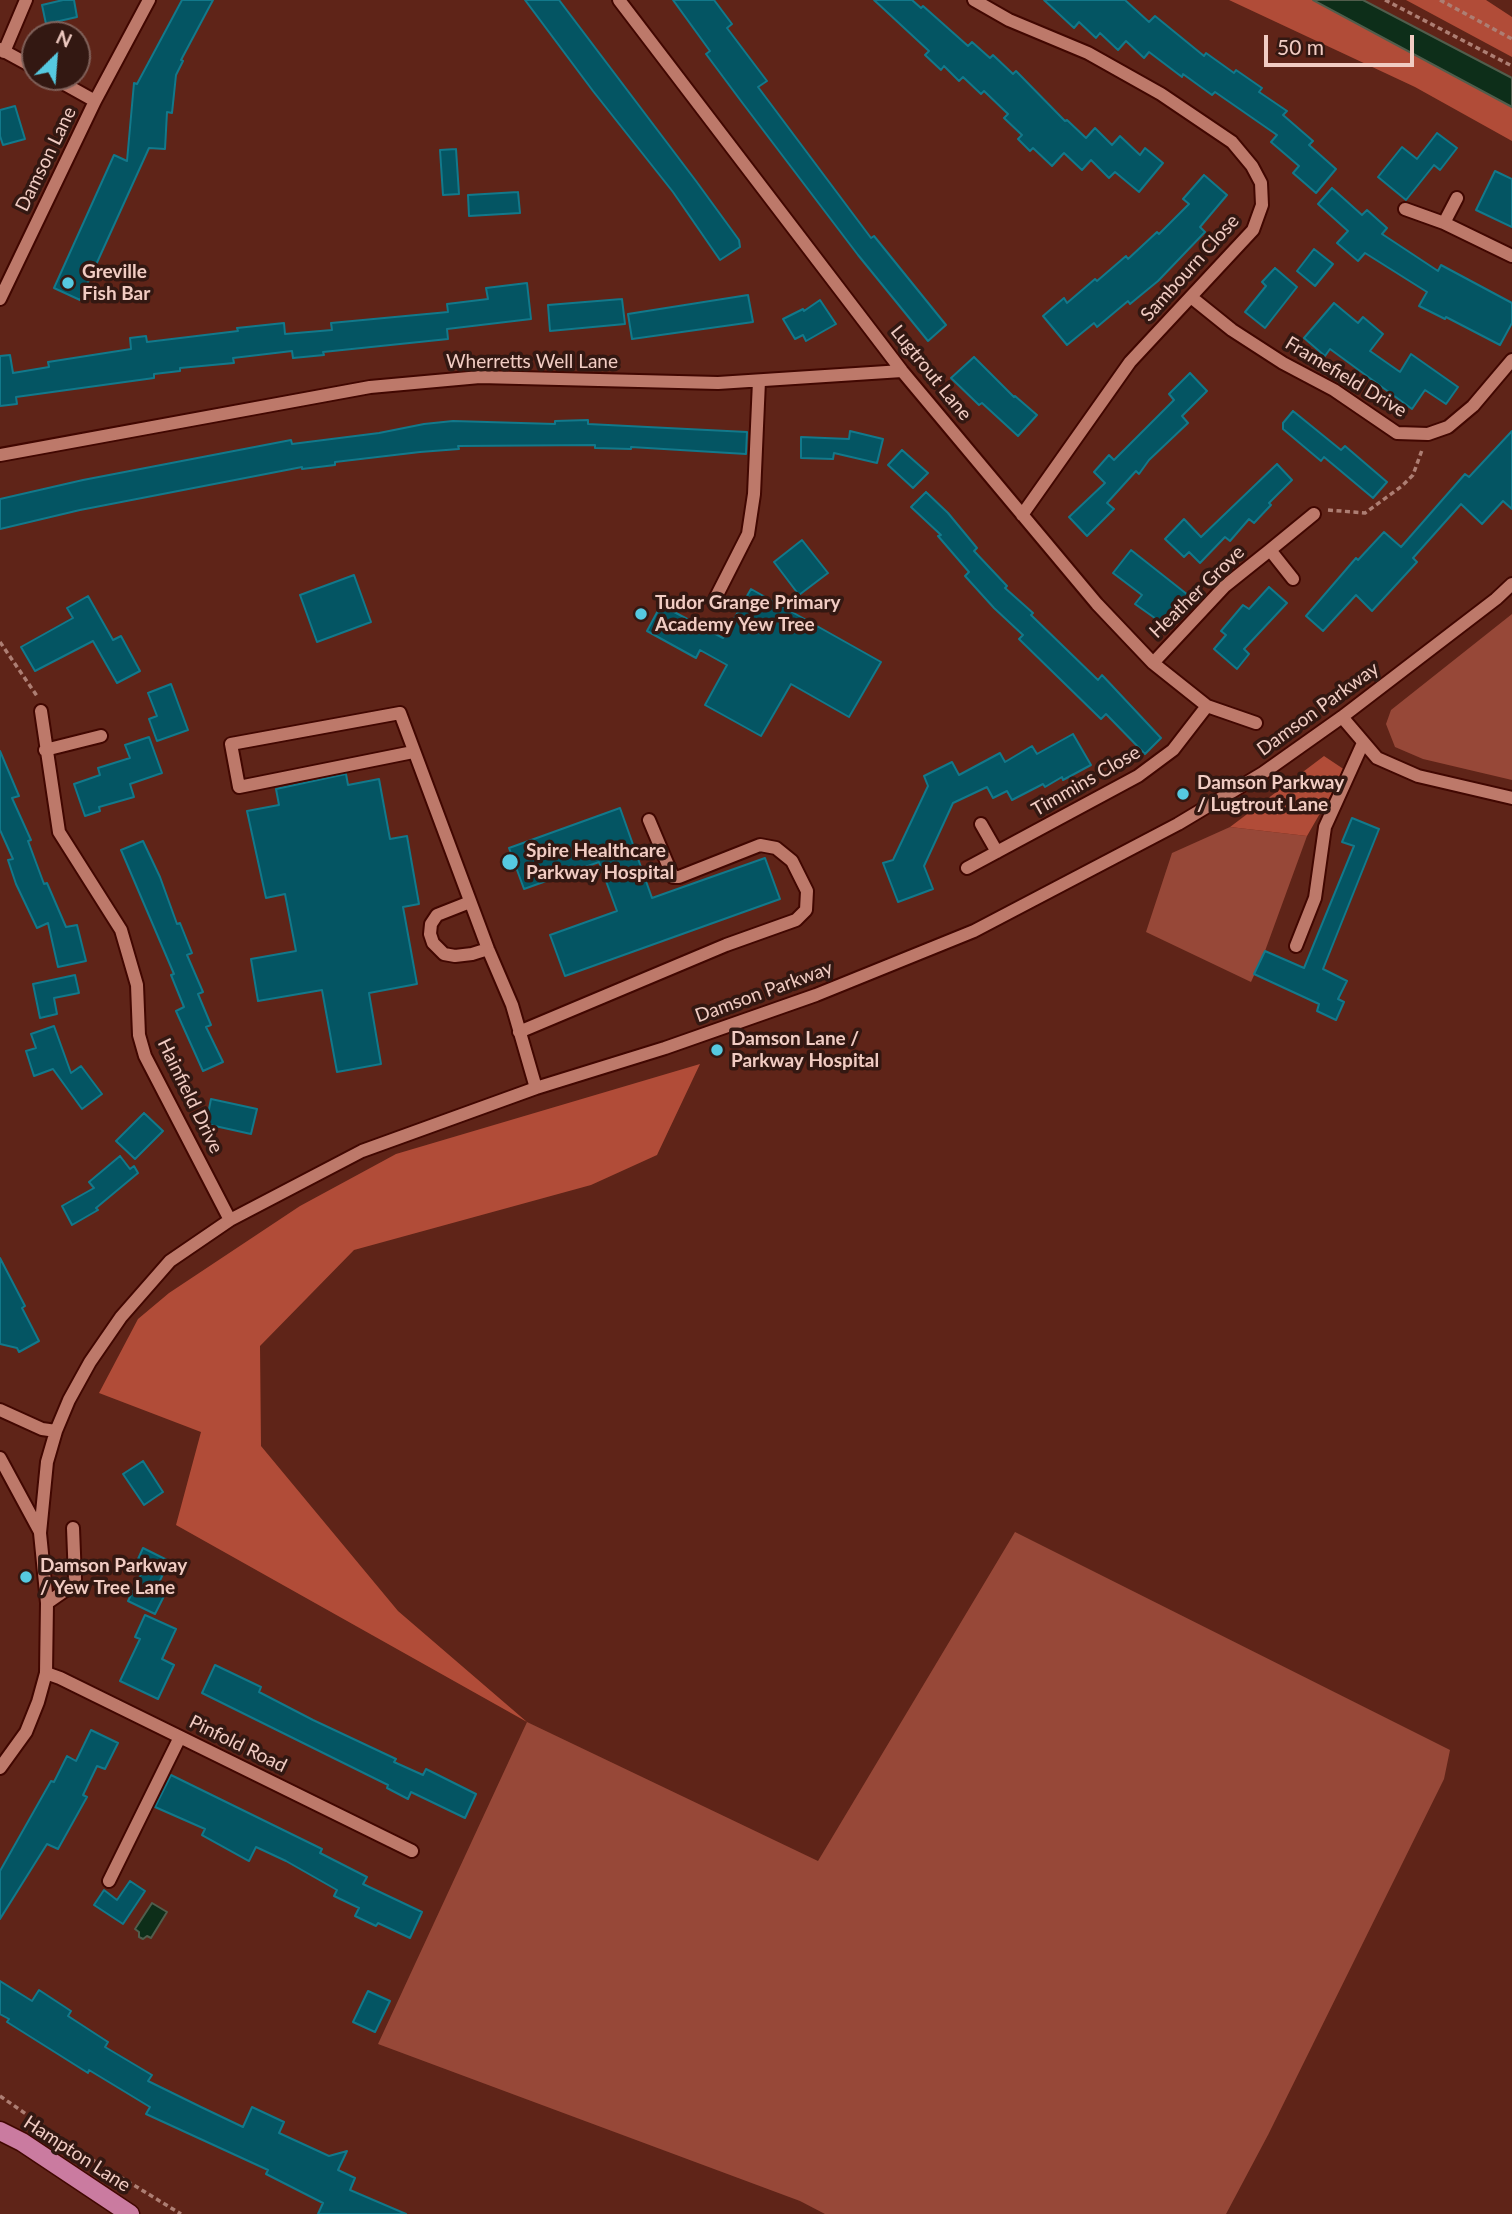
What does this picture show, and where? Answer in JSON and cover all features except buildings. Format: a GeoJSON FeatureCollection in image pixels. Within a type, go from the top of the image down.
{"type":"FeatureCollection","features":[{"type":"Feature","properties":{"kind":"main road","name":"Hampton Lane"},"geometry":{"type":"LineString","coordinates":[[0,2131],[22,2142],[130,2214]]}},
{"type":"Feature","properties":{"kind":"street"},"geometry":{"type":"LineString","coordinates":[[21,60],[2,50],[26,0]]}},
{"type":"Feature","properties":{"kind":"street","name":"Damson Lane"},"geometry":{"type":"LineString","coordinates":[[0,299],[95,101],[149,0]]}},
{"type":"Feature","properties":{"kind":"street","name":"Lugtrout Lane"},"geometry":{"type":"LineString","coordinates":[[619,0],[902,371],[1097,604],[1153,663],[1207,706],[1255,723]]}},
{"type":"Feature","properties":{"kind":"street","name":"Sambourn Close"},"geometry":{"type":"LineString","coordinates":[[974,0],[1009,20],[1088,53],[1161,93],[1232,142],[1252,166],[1261,183],[1262,205],[1253,230],[1130,362],[1022,515]]}},
{"type":"Feature","properties":{"kind":"street"},"geometry":{"type":"LineString","coordinates":[[77,91],[95,101]]}},
{"type":"Feature","properties":{"kind":"street"},"geometry":{"type":"LineString","coordinates":[[1444,223],[1457,198]]}},
{"type":"Feature","properties":{"kind":"street"},"geometry":{"type":"LineString","coordinates":[[1405,209],[1444,223],[1512,256]]}},
{"type":"Feature","properties":{"kind":"street","name":"Framefield Drive"},"geometry":{"type":"LineString","coordinates":[[1191,297],[1232,330],[1283,363],[1334,390],[1397,433],[1428,434]]}},
{"type":"Feature","properties":{"kind":"street"},"geometry":{"type":"LineString","coordinates":[[1428,434],[1448,427],[1474,406],[1512,360]]}},
{"type":"Feature","properties":{"kind":"street","name":"Wherretts Well Lane"},"geometry":{"type":"LineString","coordinates":[[0,455],[370,387],[480,377],[718,383],[902,371]]}},
{"type":"Feature","properties":{"kind":"street"},"geometry":{"type":"LineString","coordinates":[[716,597],[748,534],[754,494],[759,381]]}},
{"type":"Feature","properties":{"kind":"street","name":"Heather Grove"},"geometry":{"type":"LineString","coordinates":[[1153,663],[1225,586],[1314,514]]}},
{"type":"Feature","properties":{"kind":"street","name":"Heather Grove"},"geometry":{"type":"LineString","coordinates":[[1269,550],[1293,579]]}},
{"type":"Feature","properties":{"kind":"street","name":"Damson Parkway"},"geometry":{"type":"LineString","coordinates":[[40,1533],[47,1462],[56,1431],[90,1362],[121,1317],[170,1261],[230,1220],[362,1151],[536,1088],[665,1048],[816,995],[974,931],[1178,824],[1264,773],[1342,717],[1512,584]]}},
{"type":"Feature","properties":{"kind":"street","name":"Timmins Close"},"geometry":{"type":"LineString","coordinates":[[967,868],[1138,776],[1173,750],[1207,706]]}},
{"type":"Feature","properties":{"kind":"street","name":"Hainfield Drive"},"geometry":{"type":"LineString","coordinates":[[41,711],[59,832],[121,930],[137,985],[139,1035],[145,1056],[230,1220]]}},
{"type":"Feature","properties":{"kind":"street"},"geometry":{"type":"LineString","coordinates":[[413,752],[239,787],[231,744],[400,713],[488,949],[512,1005],[536,1088]]}},
{"type":"Feature","properties":{"kind":"street"},"geometry":{"type":"LineString","coordinates":[[1342,717],[1377,758],[1418,776],[1512,798]]}},
{"type":"Feature","properties":{"kind":"street"},"geometry":{"type":"LineString","coordinates":[[45,750],[101,736]]}},
{"type":"Feature","properties":{"kind":"street"},"geometry":{"type":"LineString","coordinates":[[1296,946],[1315,898],[1325,827],[1363,743]]}},
{"type":"Feature","properties":{"kind":"street"},"geometry":{"type":"LineString","coordinates":[[519,1032],[726,945],[796,920],[806,910],[807,891],[792,861],[776,848],[760,845],[673,877],[649,820]]}},
{"type":"Feature","properties":{"kind":"street"},"geometry":{"type":"LineString","coordinates":[[981,824],[998,852]]}},
{"type":"Feature","properties":{"kind":"street"},"geometry":{"type":"LineString","coordinates":[[470,902],[437,915],[431,924],[433,943],[444,954],[455,956],[488,949]]}},
{"type":"Feature","properties":{"kind":"street"},"geometry":{"type":"LineString","coordinates":[[0,1410],[43,1429],[56,1431]]}},
{"type":"Feature","properties":{"kind":"street"},"geometry":{"type":"LineString","coordinates":[[0,1458],[40,1533],[47,1603],[46,1673],[38,1702],[26,1732],[3,1761]]}},
{"type":"Feature","properties":{"kind":"street"},"geometry":{"type":"LineString","coordinates":[[47,1603],[70,1587],[75,1579],[73,1528]]}},
{"type":"Feature","properties":{"kind":"street","name":"Pinfold Road"},"geometry":{"type":"LineString","coordinates":[[46,1673],[412,1851]]}},
{"type":"Feature","properties":{"kind":"street"},"geometry":{"type":"LineString","coordinates":[[108,1881],[180,1737]]}},
{"type":"Feature","properties":{"kind":"path"},"geometry":{"type":"LineString","coordinates":[[1385,0],[1512,66]]}},
{"type":"Feature","properties":{"kind":"path"},"geometry":{"type":"LineString","coordinates":[[1440,0],[1512,39]]}},
{"type":"Feature","properties":{"kind":"path"},"geometry":{"type":"LineString","coordinates":[[1314,514],[1323,509],[1365,513],[1413,475],[1428,434]]}},
{"type":"Feature","properties":{"kind":"path"},"geometry":{"type":"LineString","coordinates":[[0,642],[40,701],[41,711]]}},
{"type":"Feature","properties":{"kind":"path"},"geometry":{"type":"LineString","coordinates":[[0,2096],[91,2159],[181,2214]]}},
{"type":"Feature","properties":{"kind":"shaded area"},"geometry":{"type":"Polygon","coordinates":[[[1229,0],[1313,0],[1512,107],[1512,141],[1415,87],[1229,0]]]}},
{"type":"Feature","properties":{"kind":"shaded area"},"geometry":{"type":"Polygon","coordinates":[[[1313,0],[1363,0],[1512,78],[1512,107],[1313,0]]]}},
{"type":"Feature","properties":{"kind":"shaded area"},"geometry":{"type":"Polygon","coordinates":[[[1406,0],[1486,0],[1512,17],[1512,57],[1406,0]]]}},
{"type":"Feature","properties":{"kind":"shaded area"},"geometry":{"type":"Polygon","coordinates":[[[1512,614],[1512,780],[1423,759],[1395,747],[1386,724],[1391,710],[1512,614]]]}},
{"type":"Feature","properties":{"kind":"shaded area"},"geometry":{"type":"Polygon","coordinates":[[[1324,756],[1345,770],[1307,836],[1230,827],[1324,756]]]}},
{"type":"Feature","properties":{"kind":"shaded area"},"geometry":{"type":"Polygon","coordinates":[[[1230,827],[1307,836],[1251,982],[1146,932],[1172,853],[1230,827]]]}},
{"type":"Feature","properties":{"kind":"shaded area"},"geometry":{"type":"Polygon","coordinates":[[[700,1064],[657,1155],[591,1185],[354,1250],[260,1346],[261,1446],[398,1611],[527,1722],[176,1525],[201,1432],[99,1393],[138,1319],[169,1293],[300,1206],[396,1154],[700,1064]]]}},
{"type":"Feature","properties":{"kind":"shaded area"},"geometry":{"type":"Polygon","coordinates":[[[1015,1532],[1450,1750],[1444,1779],[1268,2135],[1226,2214],[825,2214],[800,2201],[378,2044],[527,1722],[818,1861],[1015,1532]]]}},
{"type":"Feature","properties":{"kind":"shaded area"},"geometry":{"type":"Polygon","coordinates":[[[152,1903],[167,1912],[151,1938],[147,1936],[143,1939],[135,1929],[152,1903]]]}},
{"type":"Feature","properties":{"kind":"place","name":"Greville Fish Bar"},"geometry":{"type":"Point","coordinates":[68,283]}},
{"type":"Feature","properties":{"kind":"place","name":"Tudor Grange Primary Academy Yew Tree"},"geometry":{"type":"Point","coordinates":[641,614]}},
{"type":"Feature","properties":{"kind":"place","name":"Damson Parkway / Lugtrout Lane"},"geometry":{"type":"Point","coordinates":[1183,794]}},
{"type":"Feature","properties":{"kind":"place","name":"Spire Healthcare Parkway Hospital"},"geometry":{"type":"Point","coordinates":[510,862]}},
{"type":"Feature","properties":{"kind":"place","name":"Damson Lane / Parkway Hospital"},"geometry":{"type":"Point","coordinates":[717,1050]}},
{"type":"Feature","properties":{"kind":"place","name":"Damson Parkway / Yew Tree Lane"},"geometry":{"type":"Point","coordinates":[26,1577]}}]}
